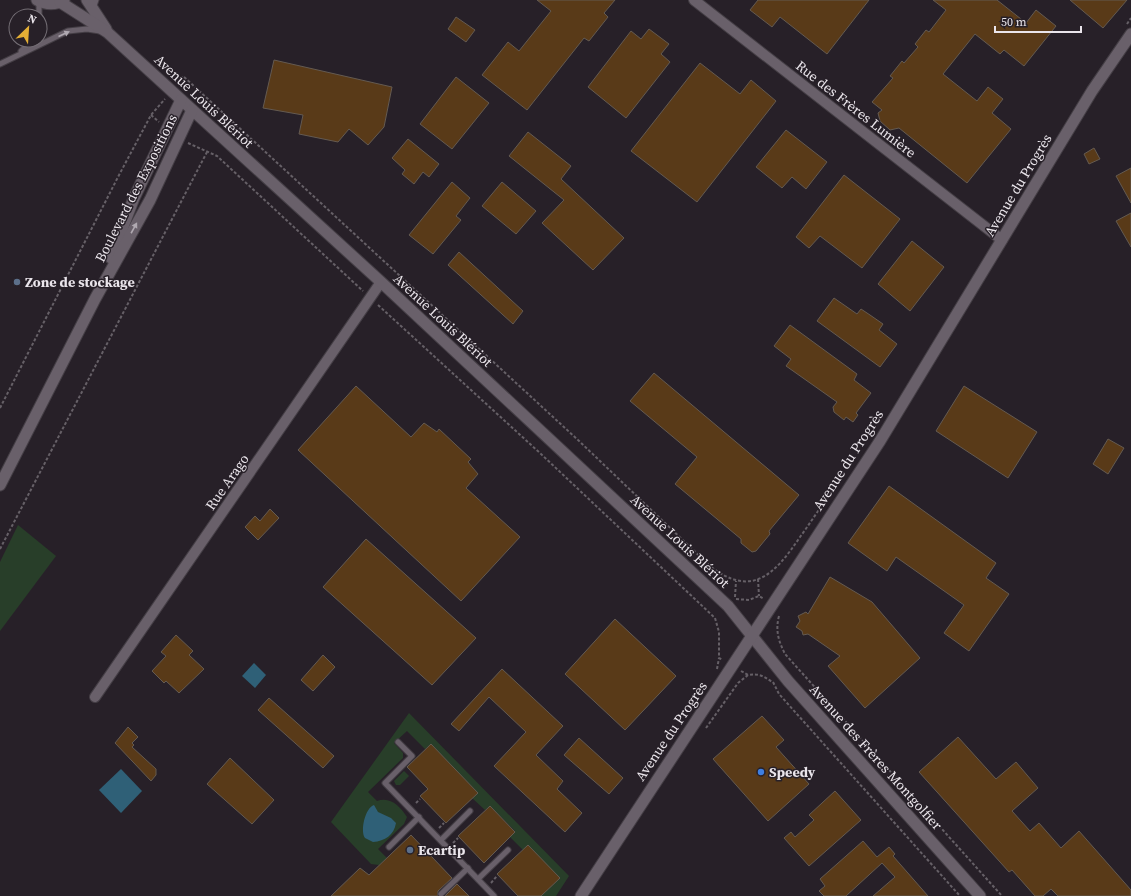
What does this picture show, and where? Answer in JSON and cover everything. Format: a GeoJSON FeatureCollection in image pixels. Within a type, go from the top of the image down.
{"type":"FeatureCollection","features":[{"type":"Feature","properties":{"kind":"street","name":"Avenue Louis Blériot"},"geometry":{"type":"LineString","coordinates":[[87,0],[95,5],[107,32]]}},
{"type":"Feature","properties":{"kind":"street","name":"Rue des Frères Lumière"},"geometry":{"type":"LineString","coordinates":[[694,0],[1002,240]]}},
{"type":"Feature","properties":{"kind":"street"},"geometry":{"type":"LineString","coordinates":[[38,1],[53,4],[62,1]]}},
{"type":"Feature","properties":{"kind":"street","name":"Avenue Louis Blériot"},"geometry":{"type":"LineString","coordinates":[[62,1],[107,32],[381,282],[728,606],[753,635]]}},
{"type":"Feature","properties":{"kind":"street","name":"Avenue du Progrès"},"geometry":{"type":"LineString","coordinates":[[581,896],[880,441],[1092,91],[1131,34]]}},
{"type":"Feature","properties":{"kind":"street","name":"Boulevard des Expositions"},"geometry":{"type":"LineString","coordinates":[[95,299],[134,198],[181,100]]}},
{"type":"Feature","properties":{"kind":"street","name":"Boulevard des Expositions"},"geometry":{"type":"LineString","coordinates":[[0,485],[95,299],[150,200],[192,110]]}},
{"type":"Feature","properties":{"kind":"street","name":"Rue Arago"},"geometry":{"type":"LineString","coordinates":[[95,697],[381,282]]}},
{"type":"Feature","properties":{"kind":"street","name":"Avenue des Frères Montgolfier"},"geometry":{"type":"LineString","coordinates":[[753,635],[781,672],[980,896]]}},
{"type":"Feature","properties":{"kind":"lane"},"geometry":{"type":"LineString","coordinates":[[0,64],[68,31],[86,29],[107,32]]}},
{"type":"Feature","properties":{"kind":"lane"},"geometry":{"type":"LineString","coordinates":[[16,56],[24,48]]}},
{"type":"Feature","properties":{"kind":"lane"},"geometry":{"type":"LineString","coordinates":[[398,742],[412,756],[385,783],[494,896]]}},
{"type":"Feature","properties":{"kind":"lane"},"geometry":{"type":"LineString","coordinates":[[441,840],[470,811]]}},
{"type":"Feature","properties":{"kind":"lane"},"geometry":{"type":"LineString","coordinates":[[389,847],[419,818]]}},
{"type":"Feature","properties":{"kind":"lane"},"geometry":{"type":"LineString","coordinates":[[478,879],[508,850]]}},
{"type":"Feature","properties":{"kind":"lane"},"geometry":{"type":"LineString","coordinates":[[441,894],[468,868]]}},
{"type":"Feature","properties":{"kind":"path"},"geometry":{"type":"LineString","coordinates":[[0,408],[121,170],[151,115],[183,76],[578,440],[710,566],[723,576],[736,581],[747,581],[758,579],[772,573],[784,561],[832,491]]}},
{"type":"Feature","properties":{"kind":"path"},"geometry":{"type":"LineString","coordinates":[[0,549],[207,152],[217,156],[541,454],[715,618],[718,632],[720,658],[748,676],[756,674],[765,676],[772,682]]}},
{"type":"Feature","properties":{"kind":"path"},"geometry":{"type":"LineString","coordinates":[[758,579],[759,596]]}},
{"type":"Feature","properties":{"kind":"path"},"geometry":{"type":"LineString","coordinates":[[759,596],[781,611],[777,622],[778,639],[785,654],[1002,896]]}},
{"type":"Feature","properties":{"kind":"path"},"geometry":{"type":"LineString","coordinates":[[735,599],[749,600],[759,596]]}},
{"type":"Feature","properties":{"kind":"path"},"geometry":{"type":"LineString","coordinates":[[776,687],[779,694],[960,896]]}},
{"type":"Feature","properties":{"kind":"green space"},"geometry":{"type":"Polygon","coordinates":[[[18,525],[56,556],[0,631],[0,562],[18,525]]]}},
{"type":"Feature","properties":{"kind":"green space"},"geometry":{"type":"Polygon","coordinates":[[[409,713],[569,876],[556,896],[541,896],[559,878],[528,845],[523,850],[510,837],[515,831],[490,806],[485,810],[472,798],[477,792],[431,744],[425,749],[407,731],[394,743],[403,753],[403,758],[368,792],[377,801],[386,800],[394,803],[407,817],[404,824],[378,849],[387,858],[379,865],[371,864],[331,822],[409,713]]]}},
{"type":"Feature","properties":{"kind":"green space"},"geometry":{"type":"Polygon","coordinates":[[[404,771],[409,776],[400,785],[396,785],[394,781],[404,771]]]}},
{"type":"Feature","properties":{"kind":"water"},"geometry":{"type":"Polygon","coordinates":[[[254,663],[266,675],[255,688],[242,676],[254,663]]]}},
{"type":"Feature","properties":{"kind":"water"},"geometry":{"type":"Polygon","coordinates":[[[121,769],[142,791],[121,813],[99,790],[121,769]]]}},
{"type":"Feature","properties":{"kind":"water"},"geometry":{"type":"Polygon","coordinates":[[[374,805],[378,812],[391,818],[396,823],[393,831],[388,837],[373,842],[365,838],[363,825],[368,810],[374,805]]]}},
{"type":"Feature","properties":{"kind":"building"},"geometry":{"type":"Polygon","coordinates":[[[537,0],[615,0],[604,13],[608,17],[589,41],[584,38],[527,110],[482,75],[508,42],[519,51],[551,11],[537,0]]]}},
{"type":"Feature","properties":{"kind":"building"},"geometry":{"type":"Polygon","coordinates":[[[758,0],[869,0],[827,54],[780,17],[772,27],[750,10],[758,0]]]}},
{"type":"Feature","properties":{"kind":"building"},"geometry":{"type":"Polygon","coordinates":[[[933,0],[997,0],[1026,23],[1036,10],[1056,26],[1024,66],[1004,50],[1000,54],[975,34],[943,74],[977,101],[988,87],[1003,99],[992,113],[1011,129],[967,183],[899,128],[890,130],[880,121],[878,113],[882,110],[872,102],[893,78],[890,76],[902,61],[904,63],[918,47],[915,44],[926,30],[929,32],[946,10],[933,0]]]}},
{"type":"Feature","properties":{"kind":"building"},"geometry":{"type":"Polygon","coordinates":[[[1070,0],[1127,0],[1103,28],[1070,0]]]}},
{"type":"Feature","properties":{"kind":"building"},"geometry":{"type":"Polygon","coordinates":[[[456,17],[475,30],[466,42],[448,29],[456,17]]]}},
{"type":"Feature","properties":{"kind":"building"},"geometry":{"type":"Polygon","coordinates":[[[649,29],[669,44],[661,54],[670,62],[626,118],[588,87],[631,31],[641,39],[649,29]]]}},
{"type":"Feature","properties":{"kind":"building"},"geometry":{"type":"Polygon","coordinates":[[[274,60],[392,87],[384,127],[368,145],[349,129],[338,142],[299,134],[303,115],[263,108],[274,60]]]}},
{"type":"Feature","properties":{"kind":"building"},"geometry":{"type":"Polygon","coordinates":[[[700,63],[740,94],[751,80],[776,101],[697,202],[631,151],[700,63]]]}},
{"type":"Feature","properties":{"kind":"building"},"geometry":{"type":"Polygon","coordinates":[[[456,77],[489,103],[452,149],[420,124],[456,77]]]}},
{"type":"Feature","properties":{"kind":"building"},"geometry":{"type":"Polygon","coordinates":[[[786,130],[827,162],[806,189],[792,177],[782,188],[756,167],[786,130]]]}},
{"type":"Feature","properties":{"kind":"building"},"geometry":{"type":"Polygon","coordinates":[[[528,132],[571,166],[561,179],[624,238],[593,270],[542,223],[564,200],[509,156],[528,132]]]}},
{"type":"Feature","properties":{"kind":"building"},"geometry":{"type":"Polygon","coordinates":[[[408,139],[439,164],[429,177],[423,172],[414,184],[402,174],[405,170],[392,158],[408,139]]]}},
{"type":"Feature","properties":{"kind":"building"},"geometry":{"type":"Polygon","coordinates":[[[1094,148],[1100,159],[1089,164],[1084,154],[1094,148]]]}},
{"type":"Feature","properties":{"kind":"building"},"geometry":{"type":"Polygon","coordinates":[[[1131,168],[1131,203],[1116,176],[1131,168]]]}},
{"type":"Feature","properties":{"kind":"building"},"geometry":{"type":"Polygon","coordinates":[[[844,175],[900,219],[862,268],[820,236],[809,248],[796,237],[844,175]]]}},
{"type":"Feature","properties":{"kind":"building"},"geometry":{"type":"Polygon","coordinates":[[[452,182],[470,198],[456,216],[461,220],[433,254],[409,235],[452,182]]]}},
{"type":"Feature","properties":{"kind":"building"},"geometry":{"type":"Polygon","coordinates":[[[502,182],[536,211],[516,234],[482,206],[502,182]]]}},
{"type":"Feature","properties":{"kind":"building"},"geometry":{"type":"Polygon","coordinates":[[[1131,213],[1131,247],[1116,221],[1131,213]]]}},
{"type":"Feature","properties":{"kind":"building"},"geometry":{"type":"Polygon","coordinates":[[[912,241],[944,267],[910,311],[878,284],[912,241]]]}},
{"type":"Feature","properties":{"kind":"building"},"geometry":{"type":"Polygon","coordinates":[[[459,252],[523,311],[513,324],[448,265],[459,252]]]}},
{"type":"Feature","properties":{"kind":"building"},"geometry":{"type":"Polygon","coordinates":[[[834,298],[857,314],[861,309],[883,324],[879,330],[897,344],[880,367],[817,321],[834,298]]]}},
{"type":"Feature","properties":{"kind":"building"},"geometry":{"type":"Polygon","coordinates":[[[790,325],[857,374],[854,380],[871,393],[856,413],[858,415],[853,422],[846,417],[844,420],[834,412],[833,407],[837,402],[786,366],[791,359],[774,346],[790,325]]]}},
{"type":"Feature","properties":{"kind":"building"},"geometry":{"type":"Polygon","coordinates":[[[654,373],[799,495],[769,531],[770,534],[756,551],[752,552],[741,543],[741,539],[675,484],[697,457],[630,401],[654,373]]]}},
{"type":"Feature","properties":{"kind":"building"},"geometry":{"type":"Polygon","coordinates":[[[356,386],[411,437],[424,423],[437,432],[439,429],[471,459],[468,462],[478,474],[466,488],[520,537],[461,601],[298,450],[356,386]]]}},
{"type":"Feature","properties":{"kind":"building"},"geometry":{"type":"Polygon","coordinates":[[[964,386],[1037,432],[1008,478],[936,431],[964,386]]]}},
{"type":"Feature","properties":{"kind":"building"},"geometry":{"type":"Polygon","coordinates":[[[1108,439],[1124,448],[1108,474],[1093,464],[1108,439]]]}},
{"type":"Feature","properties":{"kind":"building"},"geometry":{"type":"Polygon","coordinates":[[[889,486],[996,563],[986,578],[1009,594],[969,651],[944,633],[964,605],[896,557],[887,571],[848,543],[889,486]]]}},
{"type":"Feature","properties":{"kind":"building"},"geometry":{"type":"Polygon","coordinates":[[[270,509],[279,518],[258,540],[245,527],[255,516],[260,521],[270,509]]]}},
{"type":"Feature","properties":{"kind":"building"},"geometry":{"type":"Polygon","coordinates":[[[366,539],[476,638],[432,685],[323,587],[366,539]]]}},
{"type":"Feature","properties":{"kind":"building"},"geometry":{"type":"Polygon","coordinates":[[[830,577],[872,602],[920,658],[865,708],[828,666],[840,656],[808,634],[803,635],[802,631],[796,627],[800,621],[798,616],[806,612],[808,614],[830,577]]]}},
{"type":"Feature","properties":{"kind":"building"},"geometry":{"type":"Polygon","coordinates":[[[615,619],[676,676],[625,730],[565,674],[615,619]]]}},
{"type":"Feature","properties":{"kind":"building"},"geometry":{"type":"Polygon","coordinates":[[[176,635],[193,651],[189,655],[204,669],[179,693],[166,681],[164,683],[152,671],[166,656],[161,652],[176,635]]]}},
{"type":"Feature","properties":{"kind":"building"},"geometry":{"type":"Polygon","coordinates":[[[323,655],[335,667],[313,691],[301,680],[323,655]]]}},
{"type":"Feature","properties":{"kind":"building"},"geometry":{"type":"Polygon","coordinates":[[[502,669],[563,726],[536,755],[563,781],[557,789],[582,813],[565,832],[494,766],[526,732],[489,697],[459,731],[451,724],[502,669]]]}},
{"type":"Feature","properties":{"kind":"building"},"geometry":{"type":"Polygon","coordinates":[[[269,698],[334,756],[323,768],[258,710],[269,698]]]}},
{"type":"Feature","properties":{"kind":"building","name":"Speedy"},"geometry":{"type":"Polygon","coordinates":[[[762,716],[784,740],[776,747],[809,784],[768,821],[713,759],[762,716]]]}},
{"type":"Feature","properties":{"kind":"building"},"geometry":{"type":"Polygon","coordinates":[[[128,727],[138,737],[132,743],[134,745],[132,747],[156,769],[156,775],[151,781],[115,743],[128,727]]]}},
{"type":"Feature","properties":{"kind":"building"},"geometry":{"type":"Polygon","coordinates":[[[958,737],[996,779],[1016,762],[1038,788],[1012,811],[1030,831],[1039,823],[1061,848],[1079,831],[1131,890],[1131,896],[1058,896],[1051,889],[1043,896],[1035,896],[1012,870],[1009,872],[919,772],[958,737]]]}},
{"type":"Feature","properties":{"kind":"building"},"geometry":{"type":"Polygon","coordinates":[[[579,738],[623,778],[609,794],[564,755],[579,738]]]}},
{"type":"Feature","properties":{"kind":"building"},"geometry":{"type":"Polygon","coordinates":[[[431,744],[478,793],[446,823],[420,796],[428,789],[407,767],[431,744]]]}},
{"type":"Feature","properties":{"kind":"building"},"geometry":{"type":"Polygon","coordinates":[[[230,758],[274,800],[252,824],[207,784],[230,758]]]}},
{"type":"Feature","properties":{"kind":"building"},"geometry":{"type":"Polygon","coordinates":[[[835,791],[861,820],[809,866],[784,838],[791,832],[795,837],[814,820],[809,815],[835,791]]]}},
{"type":"Feature","properties":{"kind":"building"},"geometry":{"type":"Polygon","coordinates":[[[490,806],[515,832],[484,863],[458,836],[490,806]]]}},
{"type":"Feature","properties":{"kind":"building"},"geometry":{"type":"Polygon","coordinates":[[[411,835],[452,878],[438,891],[438,896],[331,896],[360,868],[369,875],[411,835]]]}},
{"type":"Feature","properties":{"kind":"building"},"geometry":{"type":"Polygon","coordinates":[[[863,841],[877,857],[889,847],[895,854],[893,856],[928,896],[873,896],[895,877],[882,863],[846,896],[824,896],[819,891],[825,886],[820,879],[863,841]]]}},
{"type":"Feature","properties":{"kind":"building"},"geometry":{"type":"Polygon","coordinates":[[[528,845],[560,878],[541,896],[518,896],[497,874],[528,845]]]}},
{"type":"Feature","properties":{"kind":"building"},"geometry":{"type":"Polygon","coordinates":[[[457,884],[469,896],[445,896],[457,884]]]}},
{"type":"Feature","properties":{"kind":"place","name":"Zone de stockage"},"geometry":{"type":"Point","coordinates":[17,282]}},
{"type":"Feature","properties":{"kind":"place","name":"Speedy"},"geometry":{"type":"Point","coordinates":[761,772]}},
{"type":"Feature","properties":{"kind":"place","name":"Ecartip"},"geometry":{"type":"Point","coordinates":[410,850]}}]}
